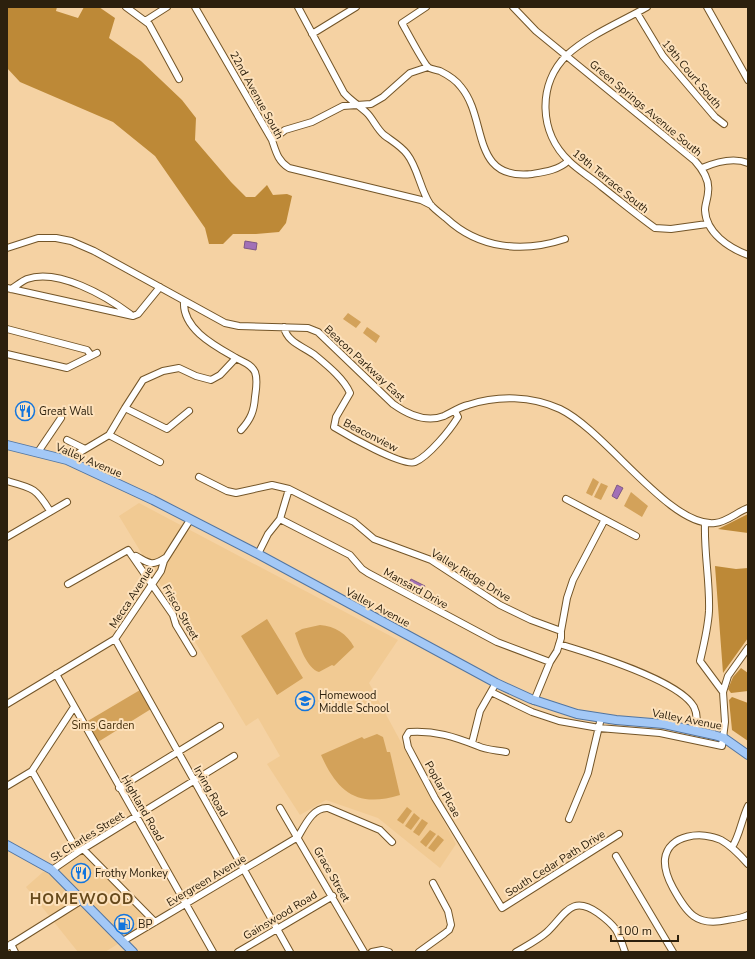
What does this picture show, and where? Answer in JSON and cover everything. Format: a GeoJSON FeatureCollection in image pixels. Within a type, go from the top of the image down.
{"type":"FeatureCollection","features":[{"type":"Feature","properties":{"kind":"main road","name":"Valley Avenue"},"geometry":{"type":"LineString","coordinates":[[7,445],[67,460],[154,500],[258,554],[496,683],[534,701],[577,714],[601,718],[664,724],[695,730],[724,738],[748,755]]}},
{"type":"Feature","properties":{"kind":"main road"},"geometry":{"type":"LineString","coordinates":[[7,845],[52,870],[133,952]]}},
{"type":"Feature","properties":{"kind":"street"},"geometry":{"type":"LineString","coordinates":[[126,7],[145,20],[179,79]]}},
{"type":"Feature","properties":{"kind":"street"},"geometry":{"type":"LineString","coordinates":[[145,20],[167,7]]}},
{"type":"Feature","properties":{"kind":"street","name":"22nd Avenue South"},"geometry":{"type":"LineString","coordinates":[[195,7],[272,140],[282,164],[289,168],[421,200],[431,205]]}},
{"type":"Feature","properties":{"kind":"street"},"geometry":{"type":"LineString","coordinates":[[298,7],[344,93],[367,113],[382,134],[398,145],[408,155],[424,195],[431,205],[456,228],[467,235],[492,244],[511,247],[530,247],[550,244],[565,239]]}},
{"type":"Feature","properties":{"kind":"street"},"geometry":{"type":"LineString","coordinates":[[312,34],[356,7]]}},
{"type":"Feature","properties":{"kind":"street"},"geometry":{"type":"LineString","coordinates":[[426,7],[402,23],[428,68]]}},
{"type":"Feature","properties":{"kind":"street","name":"Green Springs Avenue South"},"geometry":{"type":"LineString","coordinates":[[513,7],[536,31],[567,55],[702,168],[707,178],[708,190],[705,209],[707,224]]}},
{"type":"Feature","properties":{"kind":"street","name":"19th Terrace South"},"geometry":{"type":"LineString","coordinates":[[647,7],[576,47],[567,55],[552,74],[546,91],[546,124],[553,141],[568,161],[655,228],[671,229],[707,224]]}},
{"type":"Feature","properties":{"kind":"street"},"geometry":{"type":"LineString","coordinates":[[707,7],[748,80]]}},
{"type":"Feature","properties":{"kind":"street","name":"19th Court South"},"geometry":{"type":"LineString","coordinates":[[637,13],[666,60],[715,117],[724,124]]}},
{"type":"Feature","properties":{"kind":"street"},"geometry":{"type":"LineString","coordinates":[[272,140],[290,128],[312,122],[342,106],[371,104],[380,99],[410,73],[428,68],[446,74],[462,88],[470,101],[484,151],[491,161],[501,169],[512,174],[530,174],[563,166],[568,161]]}},
{"type":"Feature","properties":{"kind":"street"},"geometry":{"type":"LineString","coordinates":[[702,168],[717,162],[730,161],[748,163]]}},
{"type":"Feature","properties":{"kind":"street"},"geometry":{"type":"LineString","coordinates":[[707,224],[711,231],[721,239],[736,250],[748,255]]}},
{"type":"Feature","properties":{"kind":"street","name":"Beacon Parkway East"},"geometry":{"type":"LineString","coordinates":[[8,245],[38,238],[71,241],[94,251],[225,323],[239,326],[308,328],[318,332],[393,404],[404,412],[418,417],[442,417],[468,405],[506,398],[532,400],[560,409],[580,420],[594,432],[666,502],[691,519],[705,524]]}},
{"type":"Feature","properties":{"kind":"street"},"geometry":{"type":"LineString","coordinates":[[9,289],[26,279],[54,278],[80,285],[112,301],[133,316]]}},
{"type":"Feature","properties":{"kind":"street"},"geometry":{"type":"LineString","coordinates":[[9,289],[133,316],[138,314],[160,287]]}},
{"type":"Feature","properties":{"kind":"street"},"geometry":{"type":"LineString","coordinates":[[184,301],[185,312],[193,328],[236,358],[246,362],[255,371],[257,383],[253,411],[249,421],[241,430]]}},
{"type":"Feature","properties":{"kind":"street","name":"Beaconview"},"geometry":{"type":"LineString","coordinates":[[284,328],[286,335],[292,341],[316,355],[347,385],[350,393],[336,417],[334,427],[400,461],[414,462],[424,456],[452,427],[458,417],[455,411]]}},
{"type":"Feature","properties":{"kind":"street"},"geometry":{"type":"LineString","coordinates":[[7,329],[87,350],[94,354],[67,368],[7,354]]}},
{"type":"Feature","properties":{"kind":"street"},"geometry":{"type":"LineString","coordinates":[[67,460],[109,435],[143,380],[163,371],[179,368],[196,376],[211,380],[220,375],[236,358]]}},
{"type":"Feature","properties":{"kind":"street"},"geometry":{"type":"LineString","coordinates":[[125,408],[167,429],[189,411]]}},
{"type":"Feature","properties":{"kind":"street"},"geometry":{"type":"LineString","coordinates":[[38,452],[61,418]]}},
{"type":"Feature","properties":{"kind":"street"},"geometry":{"type":"LineString","coordinates":[[109,435],[160,462]]}},
{"type":"Feature","properties":{"kind":"street"},"geometry":{"type":"LineString","coordinates":[[67,440],[85,449]]}},
{"type":"Feature","properties":{"kind":"street","name":"Valley Ridge Drive"},"geometry":{"type":"LineString","coordinates":[[199,477],[227,491],[236,493],[272,485],[289,488],[354,522],[374,539],[431,560],[500,605],[531,620],[561,631]]}},
{"type":"Feature","properties":{"kind":"street"},"geometry":{"type":"LineString","coordinates":[[7,481],[29,487],[40,494],[50,511]]}},
{"type":"Feature","properties":{"kind":"street"},"geometry":{"type":"LineString","coordinates":[[258,554],[268,534],[280,519],[289,488]]}},
{"type":"Feature","properties":{"kind":"street"},"geometry":{"type":"LineString","coordinates":[[566,499],[604,521],[636,536]]}},
{"type":"Feature","properties":{"kind":"street"},"geometry":{"type":"LineString","coordinates":[[7,537],[67,502]]}},
{"type":"Feature","properties":{"kind":"street"},"geometry":{"type":"LineString","coordinates":[[723,692],[700,660],[705,641],[709,611],[705,553],[705,524],[717,524],[748,508]]}},
{"type":"Feature","properties":{"kind":"street","name":"Mansard Drive"},"geometry":{"type":"LineString","coordinates":[[280,519],[350,555],[362,569],[368,573],[468,627],[497,642],[550,662]]}},
{"type":"Feature","properties":{"kind":"street","name":"Mecca Avenue"},"geometry":{"type":"LineString","coordinates":[[7,704],[115,639],[158,575],[167,557],[190,520]]}},
{"type":"Feature","properties":{"kind":"street"},"geometry":{"type":"LineString","coordinates":[[534,701],[550,662],[562,638],[561,631],[567,598],[573,580],[604,521]]}},
{"type":"Feature","properties":{"kind":"street"},"geometry":{"type":"LineString","coordinates":[[68,584],[126,550],[131,551],[143,562],[157,562],[167,557]]}},
{"type":"Feature","properties":{"kind":"street","name":"Frisco Street"},"geometry":{"type":"LineString","coordinates":[[136,557],[152,578],[152,582],[173,615],[176,624],[193,653]]}},
{"type":"Feature","properties":{"kind":"street","name":"Irving Road"},"geometry":{"type":"LineString","coordinates":[[115,639],[177,753],[290,952]]}},
{"type":"Feature","properties":{"kind":"street"},"geometry":{"type":"LineString","coordinates":[[559,644],[628,667],[672,688],[683,695],[694,706],[697,718],[695,730]]}},
{"type":"Feature","properties":{"kind":"street"},"geometry":{"type":"LineString","coordinates":[[491,692],[532,712],[559,721],[599,728],[660,733],[722,746],[725,722],[723,692],[728,676],[748,648]]}},
{"type":"Feature","properties":{"kind":"street","name":"Highland Road"},"geometry":{"type":"LineString","coordinates":[[56,674],[119,788],[213,952]]}},
{"type":"Feature","properties":{"kind":"street"},"geometry":{"type":"LineString","coordinates":[[496,683],[480,711],[472,743],[478,747],[506,752]]}},
{"type":"Feature","properties":{"kind":"street"},"geometry":{"type":"LineString","coordinates":[[7,786],[32,771],[74,707]]}},
{"type":"Feature","properties":{"kind":"street"},"geometry":{"type":"LineString","coordinates":[[569,819],[588,773],[601,718]]}},
{"type":"Feature","properties":{"kind":"street"},"geometry":{"type":"LineString","coordinates":[[119,788],[220,726]]}},
{"type":"Feature","properties":{"kind":"street","name":"Poplar Plcae"},"geometry":{"type":"LineString","coordinates":[[472,743],[429,731],[409,732],[406,737],[408,747],[469,856],[502,908]]}},
{"type":"Feature","properties":{"kind":"street","name":"St Charles Street"},"geometry":{"type":"LineString","coordinates":[[52,870],[81,850],[194,782],[234,756]]}},
{"type":"Feature","properties":{"kind":"street"},"geometry":{"type":"LineString","coordinates":[[32,771],[81,850],[155,922]]}},
{"type":"Feature","properties":{"kind":"street"},"geometry":{"type":"LineString","coordinates":[[732,848],[736,842],[740,826],[748,806]]}},
{"type":"Feature","properties":{"kind":"street","name":"Grace Street"},"geometry":{"type":"LineString","coordinates":[[280,808],[333,896],[364,952]]}},
{"type":"Feature","properties":{"kind":"street"},"geometry":{"type":"LineString","coordinates":[[298,837],[305,825],[318,810],[328,808],[380,830],[392,842]]}},
{"type":"Feature","properties":{"kind":"street","name":"South Cedar Path Drive"},"geometry":{"type":"LineString","coordinates":[[502,908],[619,834]]}},
{"type":"Feature","properties":{"kind":"street"},"geometry":{"type":"LineString","coordinates":[[748,864],[732,848],[720,840],[708,836],[690,836],[673,844],[665,858],[666,871],[680,900],[694,917],[703,922],[718,922],[748,915]]}},
{"type":"Feature","properties":{"kind":"street","name":"Evergreen Avenue"},"geometry":{"type":"LineString","coordinates":[[123,941],[298,837]]}},
{"type":"Feature","properties":{"kind":"street"},"geometry":{"type":"LineString","coordinates":[[616,856],[673,952]]}},
{"type":"Feature","properties":{"kind":"street"},"geometry":{"type":"LineString","coordinates":[[419,952],[449,930],[451,925],[448,911],[432,883]]}},
{"type":"Feature","properties":{"kind":"street","name":"Gainswood Road"},"geometry":{"type":"LineString","coordinates":[[238,952],[333,896]]}},
{"type":"Feature","properties":{"kind":"street"},"geometry":{"type":"LineString","coordinates":[[16,952],[9,946],[82,900]]}},
{"type":"Feature","properties":{"kind":"street"},"geometry":{"type":"LineString","coordinates":[[516,952],[546,933],[570,908],[580,904],[590,907],[610,922],[618,931],[626,952]]}},
{"type":"Feature","properties":{"kind":"street"},"geometry":{"type":"LineString","coordinates":[[372,952],[382,950],[389,952]]}},
{"type":"Feature","properties":{"kind":"shaded area"},"geometry":{"type":"Polygon","coordinates":[[[7,7],[57,7],[56,11],[78,18],[84,7],[99,7],[115,18],[109,38],[141,61],[182,100],[196,118],[195,140],[231,182],[246,197],[255,197],[267,185],[273,195],[287,194],[292,196],[286,223],[279,232],[233,234],[223,244],[209,244],[205,228],[155,156],[113,122],[20,82],[7,68],[7,7]]]}},
{"type":"Feature","properties":{"kind":"shaded area"},"geometry":{"type":"Polygon","coordinates":[[[245,241],[257,243],[256,250],[244,248],[245,241]]]}},
{"type":"Feature","properties":{"kind":"shaded area"},"geometry":{"type":"Polygon","coordinates":[[[617,485],[623,488],[617,499],[612,496],[617,485]]]}},
{"type":"Feature","properties":{"kind":"shaded area","name":"Homewood Middle School"},"geometry":{"type":"Polygon","coordinates":[[[139,503],[398,640],[369,683],[456,844],[440,868],[378,818],[326,800],[300,815],[267,764],[280,756],[258,718],[246,726],[119,516],[139,503]]]}},
{"type":"Feature","properties":{"kind":"shaded area"},"geometry":{"type":"Polygon","coordinates":[[[748,514],[748,533],[718,529],[748,514]]]}},
{"type":"Feature","properties":{"kind":"shaded area"},"geometry":{"type":"Polygon","coordinates":[[[715,566],[736,569],[748,568],[748,638],[723,673],[715,566]]]}},
{"type":"Feature","properties":{"kind":"shaded area"},"geometry":{"type":"Polygon","coordinates":[[[411,579],[425,586],[421,593],[408,585],[411,579]]]}},
{"type":"Feature","properties":{"kind":"shaded area"},"geometry":{"type":"Polygon","coordinates":[[[741,668],[748,673],[748,691],[731,693],[728,689],[733,677],[741,668]]]}},
{"type":"Feature","properties":{"kind":"shaded area"},"geometry":{"type":"Polygon","coordinates":[[[732,697],[748,703],[748,741],[732,730],[729,700],[732,697]]]}},
{"type":"Feature","properties":{"kind":"shaded area"},"geometry":{"type":"Polygon","coordinates":[[[83,851],[153,922],[105,952],[78,952],[26,887],[43,872],[51,872],[83,851]]]}},
{"type":"Feature","properties":{"kind":"green space"},"geometry":{"type":"Polygon","coordinates":[[[348,313],[361,322],[356,328],[343,319],[348,313]]]}},
{"type":"Feature","properties":{"kind":"green space"},"geometry":{"type":"Polygon","coordinates":[[[367,327],[380,336],[376,343],[363,333],[367,327]]]}},
{"type":"Feature","properties":{"kind":"green space"},"geometry":{"type":"Polygon","coordinates":[[[593,478],[599,482],[592,496],[586,493],[593,478]]]}},
{"type":"Feature","properties":{"kind":"green space"},"geometry":{"type":"Polygon","coordinates":[[[601,483],[608,486],[601,500],[594,497],[601,483]]]}},
{"type":"Feature","properties":{"kind":"green space"},"geometry":{"type":"Polygon","coordinates":[[[631,492],[648,506],[642,517],[624,506],[631,492]]]}},
{"type":"Feature","properties":{"kind":"green space"},"geometry":{"type":"Polygon","coordinates":[[[267,619],[303,678],[277,695],[241,636],[267,619]]]}},
{"type":"Feature","properties":{"kind":"green space"},"geometry":{"type":"Polygon","coordinates":[[[320,625],[336,629],[348,638],[354,647],[334,666],[332,665],[319,672],[307,662],[295,633],[302,629],[320,625]]]}},
{"type":"Feature","properties":{"kind":"green space","name":"Sims Garden"},"geometry":{"type":"Polygon","coordinates":[[[140,690],[151,709],[98,742],[86,722],[140,690]]]}},
{"type":"Feature","properties":{"kind":"green space"},"geometry":{"type":"Polygon","coordinates":[[[377,734],[383,737],[387,752],[390,752],[400,795],[385,799],[372,800],[351,794],[342,788],[321,755],[362,737],[364,739],[377,734]]]}},
{"type":"Feature","properties":{"kind":"green space"},"geometry":{"type":"Polygon","coordinates":[[[407,807],[412,811],[403,824],[397,820],[407,807]]]}},
{"type":"Feature","properties":{"kind":"green space"},"geometry":{"type":"Polygon","coordinates":[[[414,813],[420,818],[411,830],[405,826],[414,813]]]}},
{"type":"Feature","properties":{"kind":"green space"},"geometry":{"type":"Polygon","coordinates":[[[422,819],[428,823],[419,836],[413,832],[422,819]]]}},
{"type":"Feature","properties":{"kind":"green space"},"geometry":{"type":"Polygon","coordinates":[[[430,830],[436,834],[426,847],[420,842],[430,830]]]}},
{"type":"Feature","properties":{"kind":"green space"},"geometry":{"type":"Polygon","coordinates":[[[438,835],[444,840],[434,852],[428,848],[438,835]]]}},
{"type":"Feature","properties":{"kind":"place","name":"Great Wall"},"geometry":{"type":"Point","coordinates":[25,411]}},
{"type":"Feature","properties":{"kind":"place","name":"Homewood Middle School"},"geometry":{"type":"Point","coordinates":[305,701]}},
{"type":"Feature","properties":{"kind":"place","name":"Frothy Monkey"},"geometry":{"type":"Point","coordinates":[81,873]}},
{"type":"Feature","properties":{"kind":"place","name":"BP"},"geometry":{"type":"Point","coordinates":[124,924]}},
{"type":"Feature","properties":{"kind":"district","name":"HOMEWOOD"},"geometry":{"type":"Point","coordinates":[82,899]}}]}
